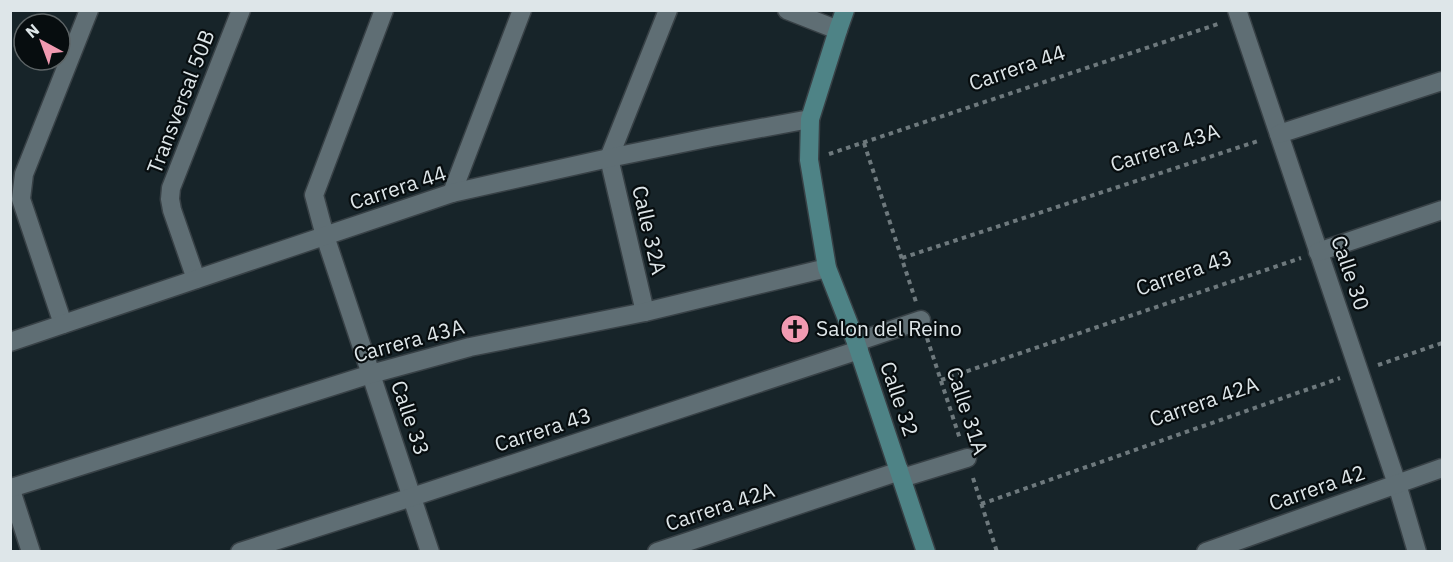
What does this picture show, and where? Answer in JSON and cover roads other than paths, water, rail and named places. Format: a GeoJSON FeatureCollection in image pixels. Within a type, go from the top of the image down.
{"type":"FeatureCollection","features":[{"type":"Feature","properties":{"kind":"street"},"geometry":{"type":"LineString","coordinates":[[63,324],[21,199],[24,174],[89,10]]}},
{"type":"Feature","properties":{"kind":"street","name":"Transversal 50B"},"geometry":{"type":"LineString","coordinates":[[196,279],[172,210],[171,188],[241,10]]}},
{"type":"Feature","properties":{"kind":"street","name":"Calle 33"},"geometry":{"type":"LineString","coordinates":[[384,10],[314,195],[324,236],[430,552]]}},
{"type":"Feature","properties":{"kind":"street"},"geometry":{"type":"LineString","coordinates":[[452,193],[522,10]]}},
{"type":"Feature","properties":{"kind":"street"},"geometry":{"type":"LineString","coordinates":[[609,158],[668,10]]}},
{"type":"Feature","properties":{"kind":"street"},"geometry":{"type":"LineString","coordinates":[[787,10],[838,30]]}},
{"type":"Feature","properties":{"kind":"street","name":"Calle 32"},"geometry":{"type":"LineString","coordinates":[[845,10],[810,119],[809,160],[827,268],[857,346],[926,552]]}},
{"type":"Feature","properties":{"kind":"street","name":"Calle 30"},"geometry":{"type":"LineString","coordinates":[[1238,14],[1397,484],[1417,552]]}},
{"type":"Feature","properties":{"kind":"street"},"geometry":{"type":"LineString","coordinates":[[1279,134],[1443,81]]}},
{"type":"Feature","properties":{"kind":"street","name":"Carrera 44"},"geometry":{"type":"LineString","coordinates":[[10,342],[452,193],[609,158],[810,119]]}},
{"type":"Feature","properties":{"kind":"street","name":"Calle 32A"},"geometry":{"type":"LineString","coordinates":[[609,158],[645,312]]}},
{"type":"Feature","properties":{"kind":"street"},"geometry":{"type":"LineString","coordinates":[[1318,252],[1443,210]]}},
{"type":"Feature","properties":{"kind":"street","name":"Carrera 43A"},"geometry":{"type":"LineString","coordinates":[[11,488],[371,374],[470,348],[645,312],[827,268]]}},
{"type":"Feature","properties":{"kind":"street","name":"Carrera 43"},"geometry":{"type":"LineString","coordinates":[[240,552],[412,497],[857,346],[921,320]]}},
{"type":"Feature","properties":{"kind":"street","name":"Carrera 42A"},"geometry":{"type":"LineString","coordinates":[[657,552],[901,474],[966,458]]}},
{"type":"Feature","properties":{"kind":"street","name":"Carrera 42"},"geometry":{"type":"LineString","coordinates":[[1206,552],[1443,468]]}},
{"type":"Feature","properties":{"kind":"street"},"geometry":{"type":"LineString","coordinates":[[11,488],[15,520],[31,552]]}},
{"type":"Feature","properties":{"kind":"place","name":"Salon del Reino"},"geometry":{"type":"Point","coordinates":[795,329]}}]}
